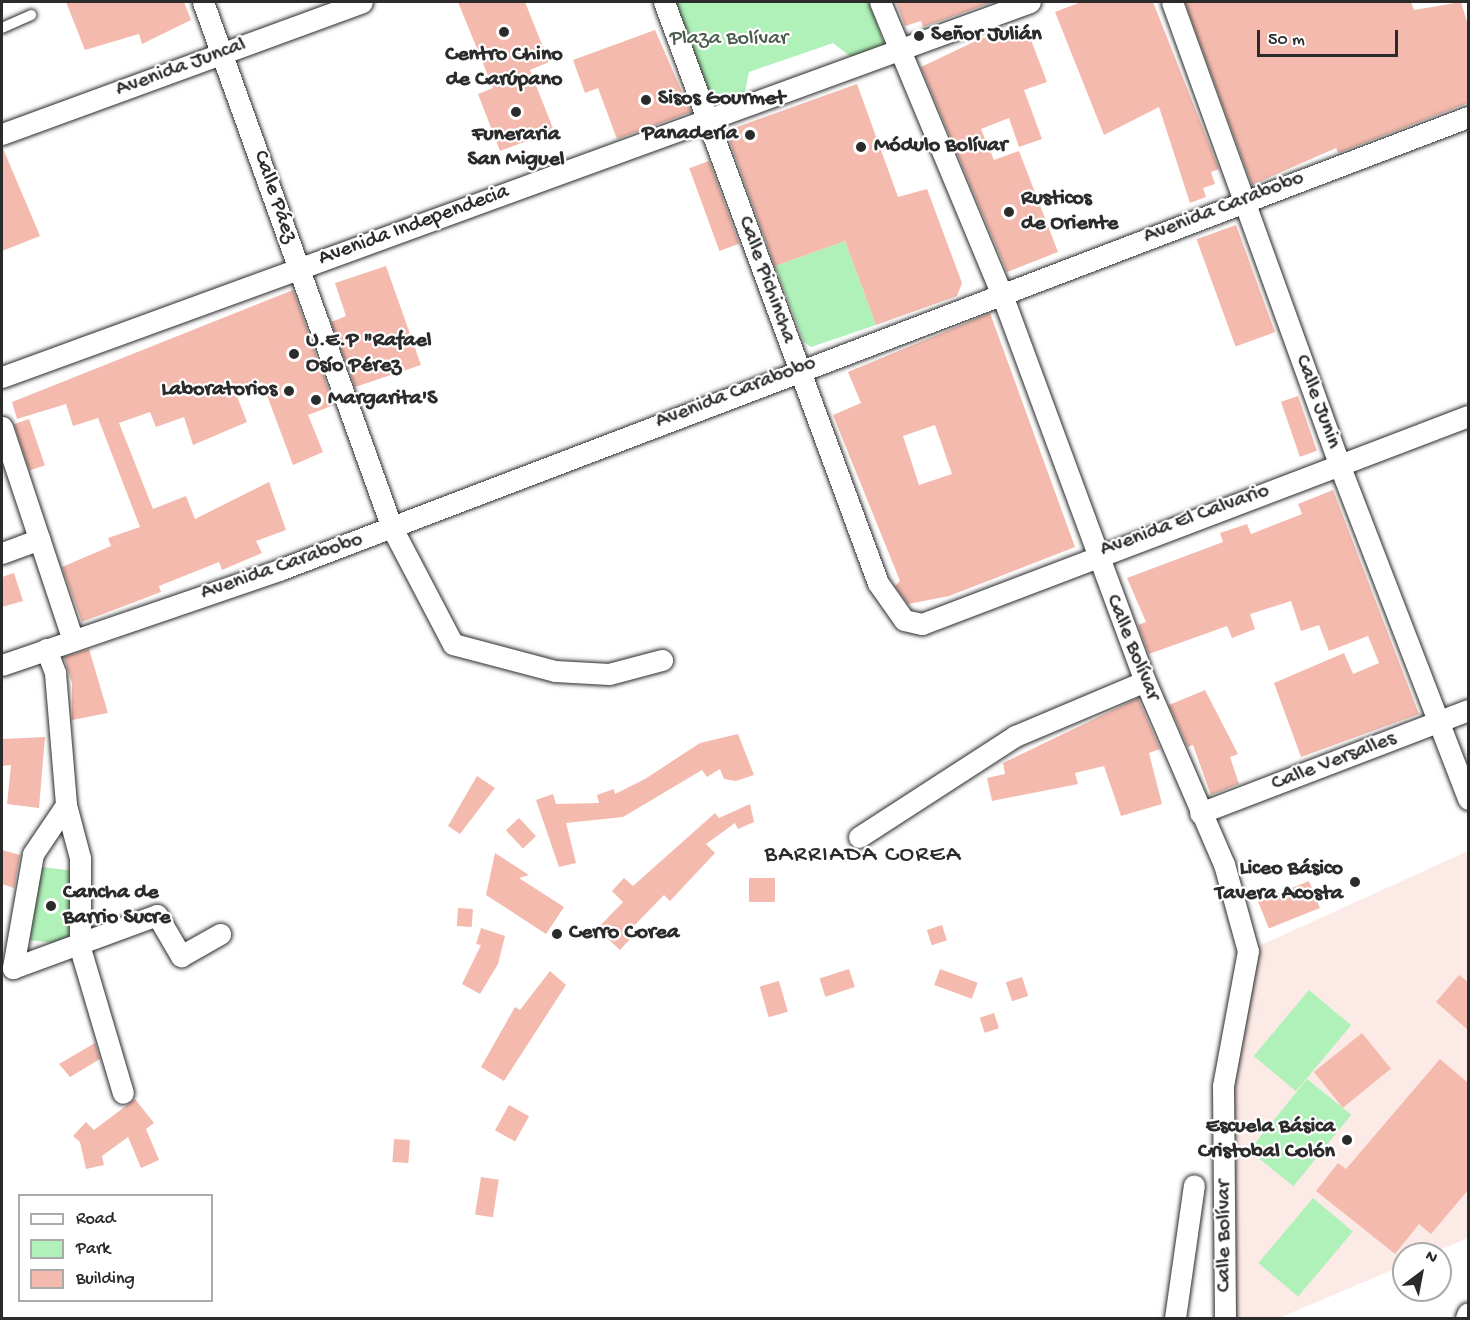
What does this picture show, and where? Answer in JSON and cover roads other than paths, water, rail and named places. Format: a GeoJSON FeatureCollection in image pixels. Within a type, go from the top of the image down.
{"type":"FeatureCollection","features":[{"type":"Feature","properties":{"kind":"street","name":"Calle Páez"},"geometry":{"type":"LineString","coordinates":[[203,2],[223,52],[392,528],[453,644],[555,670],[609,674],[662,660]]}},
{"type":"Feature","properties":{"kind":"street","name":"Avenida Juncal"},"geometry":{"type":"LineString","coordinates":[[2,134],[362,2]]}},
{"type":"Feature","properties":{"kind":"street","name":"Calle Pichincha"},"geometry":{"type":"LineString","coordinates":[[664,2],[878,583],[904,620]]}},
{"type":"Feature","properties":{"kind":"street","name":"Calle Bolívar"},"geometry":{"type":"LineString","coordinates":[[880,2],[897,51],[1002,292],[1095,554],[1145,681],[1200,813],[1224,864],[1248,951],[1223,1086],[1225,1318]]}},
{"type":"Feature","properties":{"kind":"street","name":"Avenida Independecia"},"geometry":{"type":"LineString","coordinates":[[2,378],[1030,2]]}},
{"type":"Feature","properties":{"kind":"street","name":"Calle Junin"},"geometry":{"type":"LineString","coordinates":[[1172,2],[1339,464],[1468,800]]}},
{"type":"Feature","properties":{"kind":"street","name":"Avenida Carabobo"},"geometry":{"type":"LineString","coordinates":[[2,665],[72,637],[392,528],[798,368],[1468,117]]}},
{"type":"Feature","properties":{"kind":"street","name":"Avenida El Calvario"},"geometry":{"type":"LineString","coordinates":[[904,620],[922,624],[1095,554],[1468,416]]}},
{"type":"Feature","properties":{"kind":"street"},"geometry":{"type":"LineString","coordinates":[[2,427],[72,637]]}},
{"type":"Feature","properties":{"kind":"street"},"geometry":{"type":"LineString","coordinates":[[2,553],[40,539]]}},
{"type":"Feature","properties":{"kind":"street"},"geometry":{"type":"LineString","coordinates":[[46,649],[55,673],[65,749],[66,805],[80,858],[80,948],[123,1093]]}},
{"type":"Feature","properties":{"kind":"street"},"geometry":{"type":"LineString","coordinates":[[859,837],[1015,736],[1145,681]]}},
{"type":"Feature","properties":{"kind":"street","name":"Calle Versalles"},"geometry":{"type":"LineString","coordinates":[[1200,813],[1468,710]]}},
{"type":"Feature","properties":{"kind":"street"},"geometry":{"type":"LineString","coordinates":[[66,805],[33,854],[13,968],[80,948],[157,915],[180,956],[220,934]]}},
{"type":"Feature","properties":{"kind":"street"},"geometry":{"type":"LineString","coordinates":[[1175,1318],[1179,1263],[1194,1185]]}},
{"type":"Feature","properties":{"kind":"street"},"geometry":{"type":"LineString","coordinates":[[1466,1318],[1468,1313]]}},
{"type":"Feature","properties":{"kind":"lane"},"geometry":{"type":"LineString","coordinates":[[2,28],[31,15]]}},
{"type":"Feature","properties":{"kind":"place","name":"Centro Chino de Carúpano"},"geometry":{"type":"Point","coordinates":[504,32]}},
{"type":"Feature","properties":{"kind":"place","name":"Señor Julián"},"geometry":{"type":"Point","coordinates":[919,36]}},
{"type":"Feature","properties":{"kind":"place","name":"Sisos Gourmet"},"geometry":{"type":"Point","coordinates":[646,100]}},
{"type":"Feature","properties":{"kind":"place","name":"Funeraria San Miguel"},"geometry":{"type":"Point","coordinates":[516,112]}},
{"type":"Feature","properties":{"kind":"place","name":"Panadería"},"geometry":{"type":"Point","coordinates":[750,135]}},
{"type":"Feature","properties":{"kind":"place","name":"Módulo Bolívar"},"geometry":{"type":"Point","coordinates":[861,147]}},
{"type":"Feature","properties":{"kind":"place","name":"Rusticos de Oriente"},"geometry":{"type":"Point","coordinates":[1009,212]}},
{"type":"Feature","properties":{"kind":"place","name":"U.E.P \"Rafael Osío Pérez"},"geometry":{"type":"Point","coordinates":[294,354]}},
{"type":"Feature","properties":{"kind":"place","name":"Laboratorios"},"geometry":{"type":"Point","coordinates":[289,391]}},
{"type":"Feature","properties":{"kind":"place","name":"Margarita'S"},"geometry":{"type":"Point","coordinates":[316,400]}},
{"type":"Feature","properties":{"kind":"place","name":"Liceo Básico Tavera Acosta"},"geometry":{"type":"Point","coordinates":[1355,882]}},
{"type":"Feature","properties":{"kind":"place","name":"Cancha de Barrio Sucre"},"geometry":{"type":"Point","coordinates":[51,906]}},
{"type":"Feature","properties":{"kind":"place","name":"Cerro Corea"},"geometry":{"type":"Point","coordinates":[557,934]}},
{"type":"Feature","properties":{"kind":"place","name":"Escuela Básica Cristobal Colón"},"geometry":{"type":"Point","coordinates":[1347,1140]}},
{"type":"Feature","properties":{"kind":"district","name":"BARRIADA COREA"},"geometry":{"type":"Point","coordinates":[863,856]}},
{"type":"Feature","properties":{"kind":"park label","name":"Plaza Bolívar"},"geometry":{"type":"Point","coordinates":[729,40]}}]}
